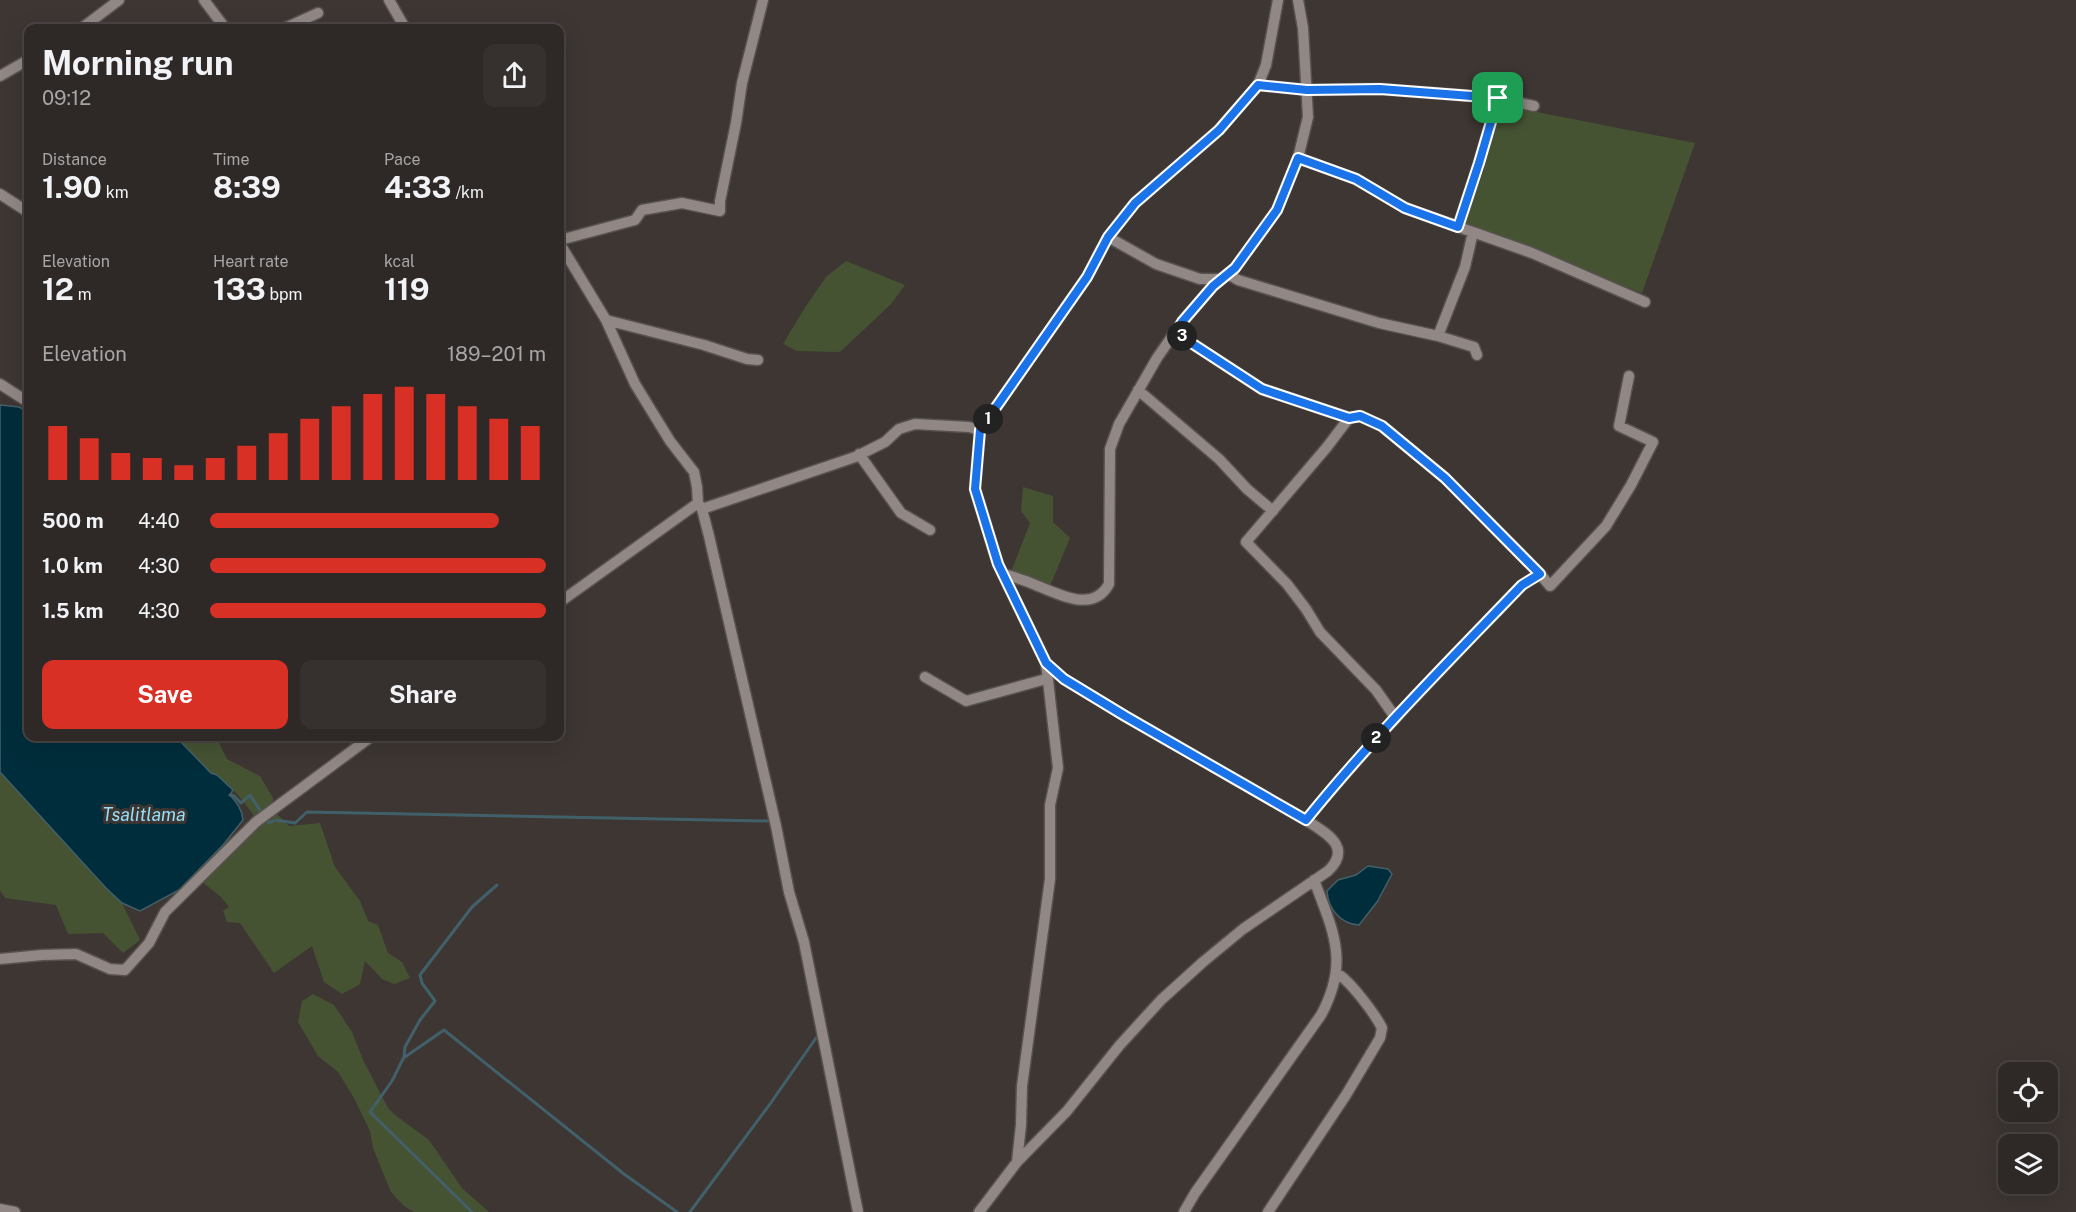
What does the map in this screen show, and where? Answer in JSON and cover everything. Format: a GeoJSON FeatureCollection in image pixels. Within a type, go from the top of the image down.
{"type":"FeatureCollection","features":[{"type":"Feature","properties":{"kind":"street"},"geometry":{"type":"LineString","coordinates":[[87,24],[119,0]]}},
{"type":"Feature","properties":{"kind":"street"},"geometry":{"type":"LineString","coordinates":[[204,0],[222,24]]}},
{"type":"Feature","properties":{"kind":"street"},"geometry":{"type":"LineString","coordinates":[[389,0],[403,24]]}},
{"type":"Feature","properties":{"kind":"street"},"geometry":{"type":"LineString","coordinates":[[564,241],[635,220],[642,210],[682,204],[720,211],[742,83],[763,0]]}},
{"type":"Feature","properties":{"kind":"street"},"geometry":{"type":"LineString","coordinates":[[979,1212],[1017,1162],[1067,1111],[1119,1046],[1161,1000],[1243,929],[1336,863],[1339,855],[1332,836],[1125,716],[1064,679],[1046,663],[1003,574],[975,489],[980,430],[1087,277],[1108,237],[1135,203],[1219,130],[1258,85],[1266,65],[1278,0]]}},
{"type":"Feature","properties":{"kind":"street"},"geometry":{"type":"LineString","coordinates":[[1003,574],[1080,600],[1095,599],[1106,590],[1111,574],[1110,449],[1119,424],[1157,358],[1182,322],[1213,286],[1235,268],[1277,210],[1298,158],[1308,117],[1303,28],[1298,0]]}},
{"type":"Feature","properties":{"kind":"street"},"geometry":{"type":"LineString","coordinates":[[294,24],[318,13]]}},
{"type":"Feature","properties":{"kind":"street"},"geometry":{"type":"LineString","coordinates":[[0,76],[24,62]]}},
{"type":"Feature","properties":{"kind":"street"},"geometry":{"type":"LineString","coordinates":[[1258,85],[1307,90],[1364,88],[1498,98],[1534,106]]}},
{"type":"Feature","properties":{"kind":"street"},"geometry":{"type":"LineString","coordinates":[[1458,227],[1498,98]]}},
{"type":"Feature","properties":{"kind":"street"},"geometry":{"type":"LineString","coordinates":[[1298,158],[1356,179],[1405,208],[1532,253],[1645,302]]}},
{"type":"Feature","properties":{"kind":"street"},"geometry":{"type":"LineString","coordinates":[[0,194],[24,209]]}},
{"type":"Feature","properties":{"kind":"street"},"geometry":{"type":"LineString","coordinates":[[1438,336],[1465,267],[1473,232]]}},
{"type":"Feature","properties":{"kind":"street"},"geometry":{"type":"LineString","coordinates":[[1108,237],[1156,264],[1200,279],[1225,276],[1379,322],[1474,347],[1477,355]]}},
{"type":"Feature","properties":{"kind":"street"},"geometry":{"type":"LineString","coordinates":[[564,249],[606,320],[635,384],[670,441],[694,472],[700,506],[776,826],[789,892],[804,942],[858,1212]]}},
{"type":"Feature","properties":{"kind":"street"},"geometry":{"type":"LineString","coordinates":[[606,320],[704,345],[747,359],[758,360]]}},
{"type":"Feature","properties":{"kind":"street"},"geometry":{"type":"LineString","coordinates":[[1176,333],[1262,389],[1349,418],[1360,416],[1382,426],[1445,478],[1550,586],[1606,526],[1653,442],[1619,426],[1629,376]]}},
{"type":"Feature","properties":{"kind":"street"},"geometry":{"type":"LineString","coordinates":[[0,384],[24,399]]}},
{"type":"Feature","properties":{"kind":"street"},"geometry":{"type":"LineString","coordinates":[[1138,390],[1219,459],[1247,489],[1273,511]]}},
{"type":"Feature","properties":{"kind":"street"},"geometry":{"type":"LineString","coordinates":[[1349,418],[1328,447],[1246,542],[1287,584],[1320,632],[1376,690],[1395,717]]}},
{"type":"Feature","properties":{"kind":"street"},"geometry":{"type":"LineString","coordinates":[[564,599],[700,506],[860,454],[885,442],[899,429],[915,424],[969,427],[980,430]]}},
{"type":"Feature","properties":{"kind":"street"},"geometry":{"type":"LineString","coordinates":[[860,454],[901,513],[930,530]]}},
{"type":"Feature","properties":{"kind":"street"},"geometry":{"type":"LineString","coordinates":[[1306,820],[1351,764],[1395,717],[1522,585],[1540,574]]}},
{"type":"Feature","properties":{"kind":"street"},"geometry":{"type":"LineString","coordinates":[[1017,1162],[1022,1086],[1050,879],[1050,805],[1058,768],[1046,679],[1046,663]]}},
{"type":"Feature","properties":{"kind":"street"},"geometry":{"type":"LineString","coordinates":[[925,677],[966,701],[1046,679]]}},
{"type":"Feature","properties":{"kind":"street"},"geometry":{"type":"LineString","coordinates":[[0,959],[76,954],[110,969],[125,970],[149,944],[165,912],[256,822],[365,741]]}},
{"type":"Feature","properties":{"kind":"street"},"geometry":{"type":"LineString","coordinates":[[1184,1212],[1321,1015],[1331,996],[1336,973],[1336,940],[1314,880]]}},
{"type":"Feature","properties":{"kind":"street"},"geometry":{"type":"LineString","coordinates":[[1268,1212],[1346,1095],[1380,1038],[1382,1028],[1367,1004],[1342,976],[1336,973]]}},
{"type":"Feature","properties":{"kind":"street"},"geometry":{"type":"LineString","coordinates":[[0,1209],[15,1212]]}},
{"type":"Feature","properties":{"kind":"green space"},"geometry":{"type":"Polygon","coordinates":[[[1501,105],[1695,143],[1642,293],[1463,224],[1483,173],[1501,105]]]}},
{"type":"Feature","properties":{"kind":"green space"},"geometry":{"type":"Polygon","coordinates":[[[846,261],[905,285],[891,304],[840,352],[797,351],[783,344],[826,277],[846,261]]]}},
{"type":"Feature","properties":{"kind":"green space"},"geometry":{"type":"Polygon","coordinates":[[[1023,487],[1053,496],[1053,522],[1070,538],[1050,586],[1011,572],[1030,523],[1021,511],[1023,487]]]}},
{"type":"Feature","properties":{"kind":"green space"},"geometry":{"type":"Polygon","coordinates":[[[180,741],[218,741],[227,759],[260,776],[273,798],[272,809],[289,826],[320,823],[335,867],[360,901],[368,921],[378,925],[388,953],[402,962],[410,978],[394,984],[382,979],[365,961],[360,984],[342,994],[324,982],[312,946],[274,973],[240,923],[227,922],[223,911],[229,907],[221,897],[202,882],[259,822],[231,787],[211,773],[180,741]]]}},
{"type":"Feature","properties":{"kind":"green space"},"geometry":{"type":"Polygon","coordinates":[[[0,772],[122,903],[140,940],[123,953],[103,933],[68,934],[56,905],[5,898],[0,890],[0,772]]]}},
{"type":"Feature","properties":{"kind":"green space"},"geometry":{"type":"Polygon","coordinates":[[[313,994],[334,1005],[352,1032],[364,1062],[388,1108],[429,1140],[462,1188],[489,1212],[414,1212],[404,1206],[391,1192],[373,1148],[370,1131],[354,1098],[338,1072],[318,1056],[298,1022],[302,1001],[313,994]]]}},
{"type":"Feature","properties":{"kind":"water","name":"Tsalitlama"},"geometry":{"type":"Polygon","coordinates":[[[0,405],[24,410],[24,741],[180,741],[211,773],[217,775],[233,790],[230,795],[242,813],[243,820],[223,845],[179,890],[140,911],[122,903],[106,888],[0,772],[0,405]]]}},
{"type":"Feature","properties":{"kind":"water"},"geometry":{"type":"Polygon","coordinates":[[[1368,866],[1388,869],[1392,874],[1377,902],[1359,925],[1346,922],[1336,914],[1327,891],[1338,880],[1356,875],[1368,866]]]}},
{"type":"Feature","properties":{"kind":"waterway"},"geometry":{"type":"LineString","coordinates":[[230,795],[241,803],[250,795],[260,810]]}},
{"type":"Feature","properties":{"kind":"waterway"},"geometry":{"type":"LineString","coordinates":[[276,820],[295,823],[307,812],[770,821]]}},
{"type":"Feature","properties":{"kind":"waterway"},"geometry":{"type":"LineString","coordinates":[[267,820],[269,823],[273,821]]}},
{"type":"Feature","properties":{"kind":"waterway"},"geometry":{"type":"LineString","coordinates":[[472,1212],[370,1112],[392,1081],[404,1057],[405,1047],[420,1020],[435,1001],[422,983],[420,975],[472,907],[497,885]]}},
{"type":"Feature","properties":{"kind":"waterway"},"geometry":{"type":"LineString","coordinates":[[405,1057],[444,1030],[624,1174],[677,1212]]}},
{"type":"Feature","properties":{"kind":"waterway"},"geometry":{"type":"LineString","coordinates":[[690,1212],[816,1038]]}},
{"type":"Feature","properties":{"kind":"route"},"geometry":{"type":"LineString","coordinates":[[1258,85],[1307,90],[1380,89],[1498,98],[1458,227],[1405,208],[1356,179],[1298,158],[1277,210],[1235,268],[1213,286],[1182,322],[1176,333],[1262,389],[1349,418],[1360,416],[1382,426],[1445,478],[1540,574],[1522,585],[1395,717],[1351,764],[1306,820],[1125,716],[1064,679],[1046,663],[998,564],[975,489],[980,430],[1087,277],[1108,237],[1135,203],[1219,130],[1258,85]]}}]}
